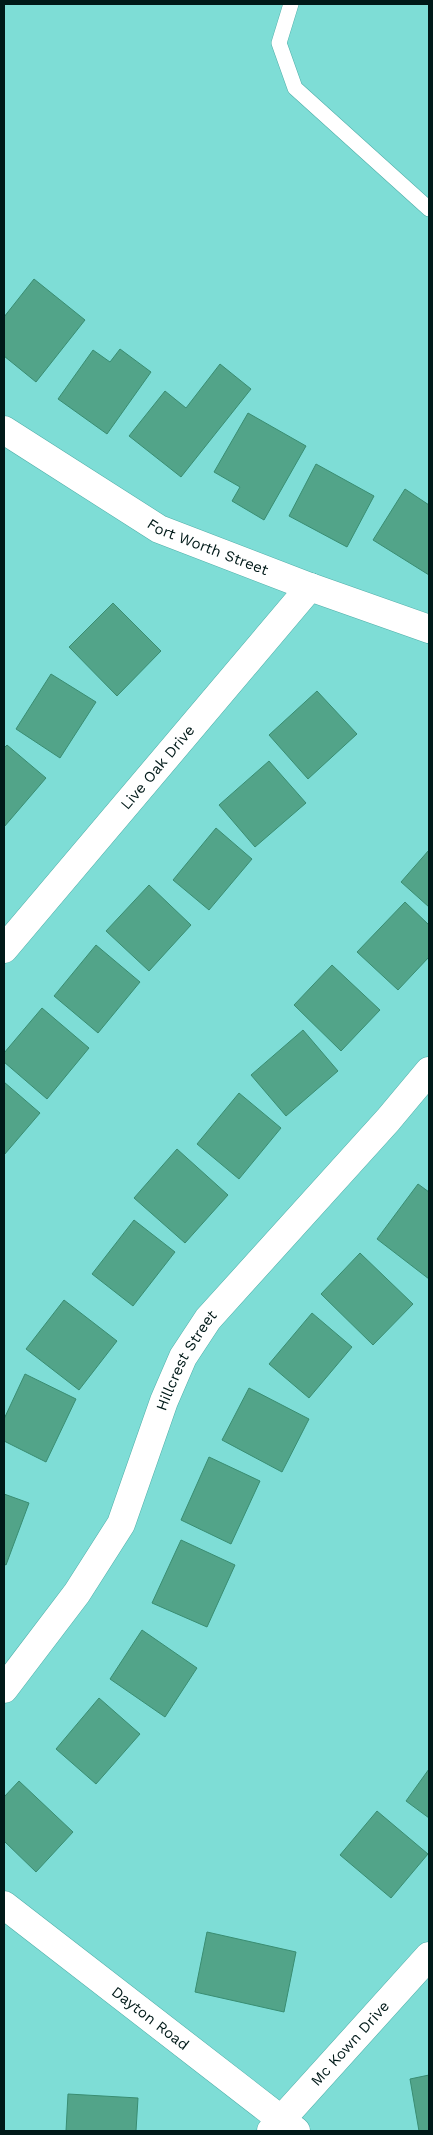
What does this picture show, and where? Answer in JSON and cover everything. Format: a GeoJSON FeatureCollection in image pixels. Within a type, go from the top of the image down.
{"type":"FeatureCollection","features":[{"type":"Feature","properties":{"kind":"street","name":"Fort Worth Street"},"geometry":{"type":"LineString","coordinates":[[4,430],[159,529],[310,587],[429,629]]}},
{"type":"Feature","properties":{"kind":"street","name":"Live Oak Drive"},"geometry":{"type":"LineString","coordinates":[[4,949],[310,587]]}},
{"type":"Feature","properties":{"kind":"street","name":"Hillcrest Street"},"geometry":{"type":"LineString","coordinates":[[4,1689],[77,1592],[120,1524],[164,1400],[179,1366],[208,1319],[388,1120],[429,1071]]}},
{"type":"Feature","properties":{"kind":"street","name":"Dayton Road"},"geometry":{"type":"LineString","coordinates":[[4,1905],[283,2128]]}},
{"type":"Feature","properties":{"kind":"street","name":"Mc Kown Drive"},"geometry":{"type":"LineString","coordinates":[[283,2128],[429,1956]]}},
{"type":"Feature","properties":{"kind":"lane"},"geometry":{"type":"LineString","coordinates":[[291,4],[279,43],[296,88],[429,209]]}},
{"type":"Feature","properties":{"kind":"building"},"geometry":{"type":"Polygon","coordinates":[[[34,279],[85,320],[36,382],[4,356],[4,317],[34,279]]]}},
{"type":"Feature","properties":{"kind":"building"},"geometry":{"type":"Polygon","coordinates":[[[120,349],[151,372],[107,434],[58,399],[93,350],[110,362],[120,349]]]}},
{"type":"Feature","properties":{"kind":"building"},"geometry":{"type":"Polygon","coordinates":[[[220,364],[251,389],[181,477],[129,436],[165,391],[186,408],[220,364]]]}},
{"type":"Feature","properties":{"kind":"building"},"geometry":{"type":"Polygon","coordinates":[[[248,413],[306,446],[264,520],[232,501],[240,487],[214,472],[248,413]]]}},
{"type":"Feature","properties":{"kind":"building"},"geometry":{"type":"Polygon","coordinates":[[[316,464],[374,496],[347,547],[289,516],[316,464]]]}},
{"type":"Feature","properties":{"kind":"building"},"geometry":{"type":"Polygon","coordinates":[[[405,489],[429,505],[429,575],[373,540],[405,489]]]}},
{"type":"Feature","properties":{"kind":"building"},"geometry":{"type":"Polygon","coordinates":[[[113,603],[161,651],[117,696],[69,647],[113,603]]]}},
{"type":"Feature","properties":{"kind":"building"},"geometry":{"type":"Polygon","coordinates":[[[51,674],[96,702],[60,758],[16,729],[51,674]]]}},
{"type":"Feature","properties":{"kind":"building"},"geometry":{"type":"Polygon","coordinates":[[[317,691],[357,734],[308,779],[269,735],[317,691]]]}},
{"type":"Feature","properties":{"kind":"building"},"geometry":{"type":"Polygon","coordinates":[[[7,745],[46,778],[4,827],[4,748],[7,745]]]}},
{"type":"Feature","properties":{"kind":"building"},"geometry":{"type":"Polygon","coordinates":[[[269,761],[306,803],[255,847],[219,805],[269,761]]]}},
{"type":"Feature","properties":{"kind":"building"},"geometry":{"type":"Polygon","coordinates":[[[216,828],[252,859],[209,910],[173,880],[216,828]]]}},
{"type":"Feature","properties":{"kind":"building"},"geometry":{"type":"Polygon","coordinates":[[[429,850],[429,907],[401,882],[429,850]]]}},
{"type":"Feature","properties":{"kind":"building"},"geometry":{"type":"Polygon","coordinates":[[[149,885],[191,925],[149,971],[106,931],[149,885]]]}},
{"type":"Feature","properties":{"kind":"building"},"geometry":{"type":"Polygon","coordinates":[[[405,902],[429,925],[429,957],[398,990],[357,952],[405,902]]]}},
{"type":"Feature","properties":{"kind":"building"},"geometry":{"type":"Polygon","coordinates":[[[96,945],[140,982],[98,1033],[54,996],[96,945]]]}},
{"type":"Feature","properties":{"kind":"building"},"geometry":{"type":"Polygon","coordinates":[[[332,965],[380,1010],[341,1051],[294,1005],[332,965]]]}},
{"type":"Feature","properties":{"kind":"building"},"geometry":{"type":"Polygon","coordinates":[[[42,1008],[89,1048],[47,1099],[4,1062],[4,1053],[42,1008]]]}},
{"type":"Feature","properties":{"kind":"building"},"geometry":{"type":"Polygon","coordinates":[[[303,1030],[338,1071],[286,1116],[251,1075],[303,1030]]]}},
{"type":"Feature","properties":{"kind":"building"},"geometry":{"type":"Polygon","coordinates":[[[4,1082],[40,1113],[4,1155],[4,1082]]]}},
{"type":"Feature","properties":{"kind":"building"},"geometry":{"type":"Polygon","coordinates":[[[239,1093],[281,1128],[239,1179],[197,1144],[239,1093]]]}},
{"type":"Feature","properties":{"kind":"building"},"geometry":{"type":"Polygon","coordinates":[[[177,1149],[228,1195],[185,1243],[134,1198],[177,1149]]]}},
{"type":"Feature","properties":{"kind":"building"},"geometry":{"type":"Polygon","coordinates":[[[418,1184],[429,1192],[429,1279],[377,1239],[418,1184]]]}},
{"type":"Feature","properties":{"kind":"building"},"geometry":{"type":"Polygon","coordinates":[[[134,1220],[175,1252],[133,1306],[92,1274],[134,1220]]]}},
{"type":"Feature","properties":{"kind":"building"},"geometry":{"type":"Polygon","coordinates":[[[360,1253],[413,1304],[373,1345],[321,1294],[360,1253]]]}},
{"type":"Feature","properties":{"kind":"building"},"geometry":{"type":"Polygon","coordinates":[[[64,1300],[117,1341],[79,1390],[26,1349],[64,1300]]]}},
{"type":"Feature","properties":{"kind":"building"},"geometry":{"type":"Polygon","coordinates":[[[312,1313],[352,1347],[309,1398],[269,1364],[312,1313]]]}},
{"type":"Feature","properties":{"kind":"building"},"geometry":{"type":"Polygon","coordinates":[[[25,1374],[76,1399],[46,1462],[4,1441],[4,1419],[25,1374]]]}},
{"type":"Feature","properties":{"kind":"building"},"geometry":{"type":"Polygon","coordinates":[[[249,1388],[309,1419],[282,1472],[222,1440],[249,1388]]]}},
{"type":"Feature","properties":{"kind":"building"},"geometry":{"type":"Polygon","coordinates":[[[209,1457],[260,1481],[231,1544],[181,1520],[209,1457]]]}},
{"type":"Feature","properties":{"kind":"building"},"geometry":{"type":"Polygon","coordinates":[[[4,1494],[29,1503],[6,1565],[4,1564],[4,1494]]]}},
{"type":"Feature","properties":{"kind":"building"},"geometry":{"type":"Polygon","coordinates":[[[181,1540],[235,1565],[207,1627],[152,1603],[181,1540]]]}},
{"type":"Feature","properties":{"kind":"building"},"geometry":{"type":"Polygon","coordinates":[[[142,1630],[197,1668],[165,1717],[110,1679],[142,1630]]]}},
{"type":"Feature","properties":{"kind":"building"},"geometry":{"type":"Polygon","coordinates":[[[99,1698],[140,1734],[96,1784],[56,1749],[99,1698]]]}},
{"type":"Feature","properties":{"kind":"building"},"geometry":{"type":"Polygon","coordinates":[[[429,1769],[429,1818],[406,1801],[429,1769]]]}},
{"type":"Feature","properties":{"kind":"building"},"geometry":{"type":"Polygon","coordinates":[[[19,1781],[73,1832],[36,1872],[4,1841],[4,1797],[19,1781]]]}},
{"type":"Feature","properties":{"kind":"building"},"geometry":{"type":"Polygon","coordinates":[[[377,1811],[428,1854],[391,1898],[340,1855],[377,1811]]]}},
{"type":"Feature","properties":{"kind":"building"},"geometry":{"type":"Polygon","coordinates":[[[207,1932],[296,1952],[284,2012],[195,1992],[207,1932]]]}},
{"type":"Feature","properties":{"kind":"building"},"geometry":{"type":"Polygon","coordinates":[[[429,2075],[429,2131],[419,2131],[410,2079],[429,2075]]]}},
{"type":"Feature","properties":{"kind":"building"},"geometry":{"type":"Polygon","coordinates":[[[68,2094],[138,2098],[136,2131],[66,2131],[68,2094]]]}}]}
